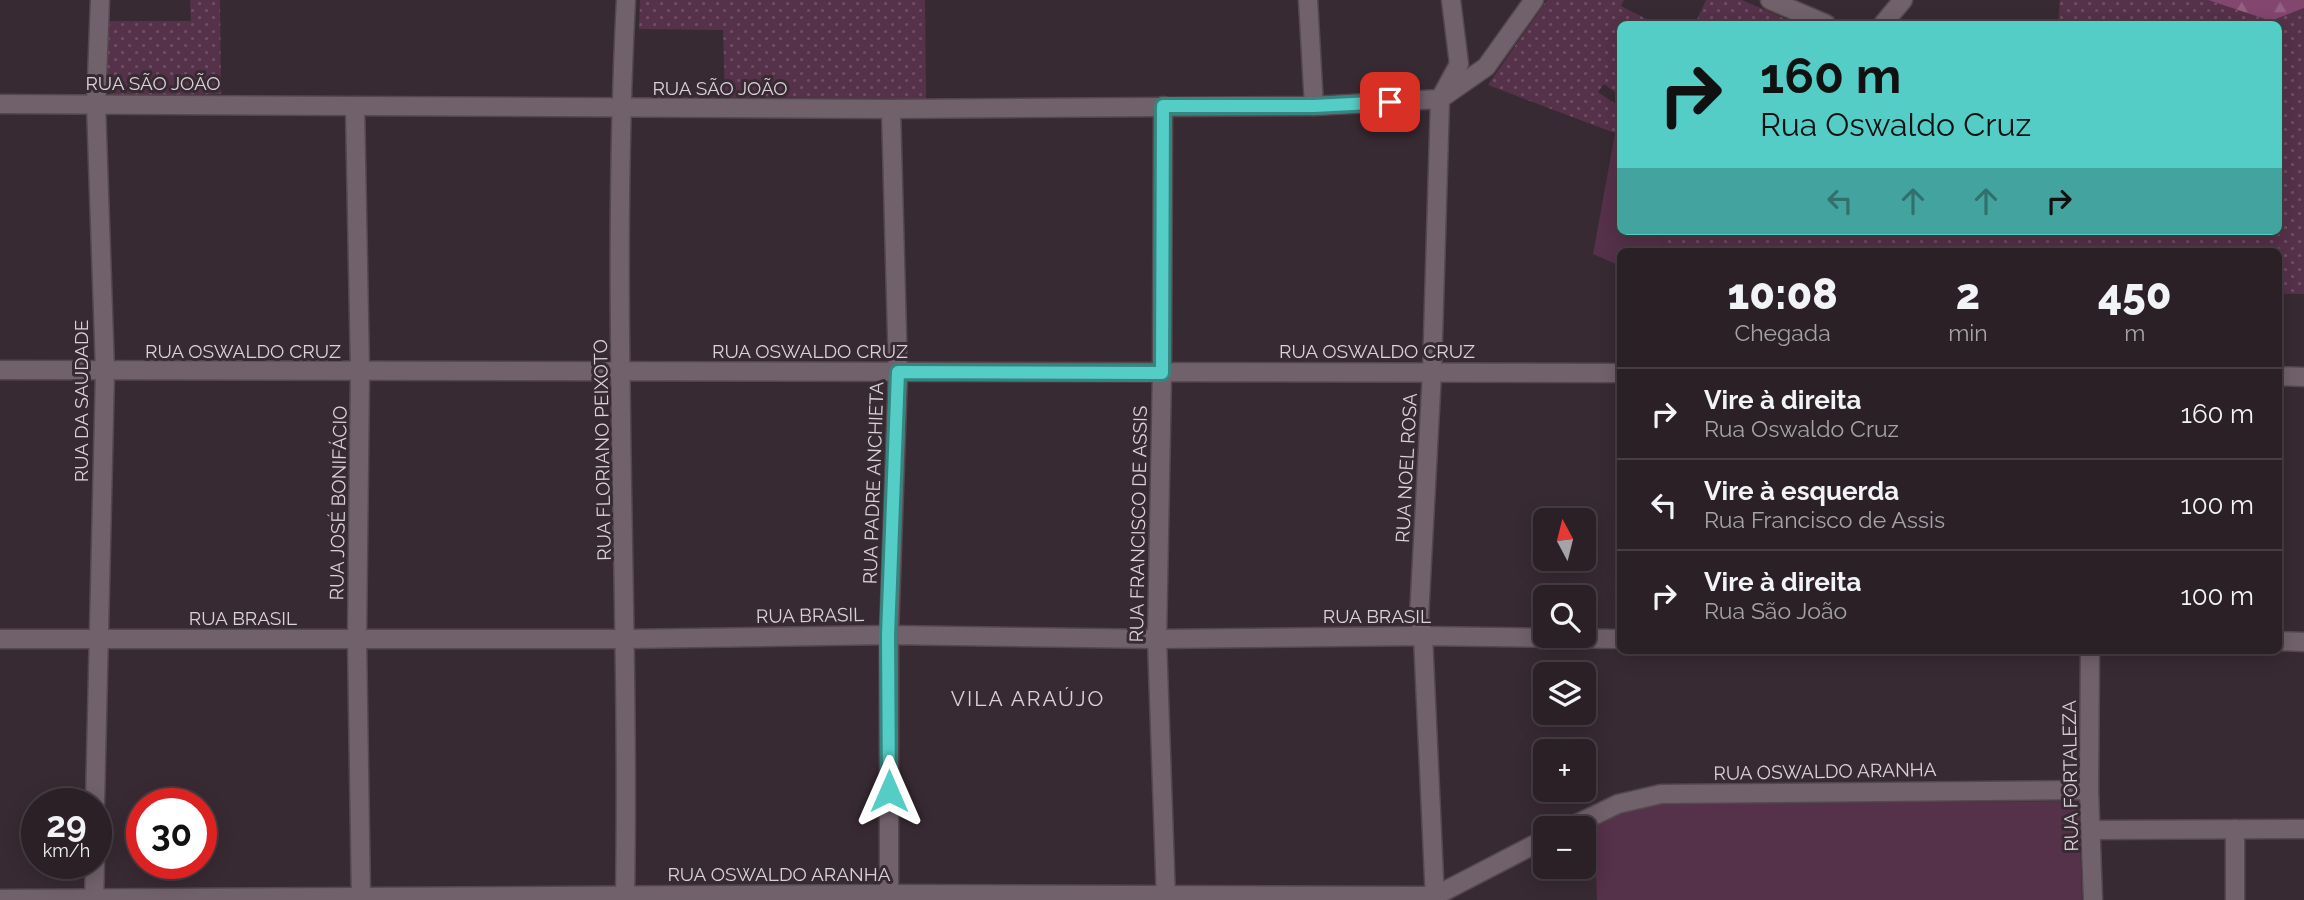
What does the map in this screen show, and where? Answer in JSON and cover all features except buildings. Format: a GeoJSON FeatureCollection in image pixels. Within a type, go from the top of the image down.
{"type":"FeatureCollection","features":[{"type":"Feature","properties":{"kind":"street","name":"RUA DA SAUDADE"},"geometry":{"type":"LineString","coordinates":[[95,788],[105,371],[96,104],[100,0]]}},
{"type":"Feature","properties":{"kind":"street","name":"RUA FLORIANO PEIXOTO"},"geometry":{"type":"LineString","coordinates":[[625,898],[626,639],[620,108],[626,0]]}},
{"type":"Feature","properties":{"kind":"street"},"geometry":{"type":"LineString","coordinates":[[1308,0],[1314,106]]}},
{"type":"Feature","properties":{"kind":"street","name":"RUA NOEL ROSA"},"geometry":{"type":"LineString","coordinates":[[1435,898],[1423,636],[1419,617],[1432,372],[1440,99],[1459,64],[1451,0]]}},
{"type":"Feature","properties":{"kind":"street"},"geometry":{"type":"LineString","coordinates":[[1440,99],[1486,67],[1534,0]]}},
{"type":"Feature","properties":{"kind":"street"},"geometry":{"type":"LineString","coordinates":[[1770,0],[1819,21]]}},
{"type":"Feature","properties":{"kind":"street"},"geometry":{"type":"LineString","coordinates":[[1886,21],[1903,0]]}},
{"type":"Feature","properties":{"kind":"street","name":"RUA SÃO JOÃO"},"geometry":{"type":"LineString","coordinates":[[0,104],[891,109],[1314,106],[1440,99]]}},
{"type":"Feature","properties":{"kind":"street","name":"RUA JOSÉ BONIFÁCIO"},"geometry":{"type":"LineString","coordinates":[[355,106],[360,372],[357,639],[361,899]]}},
{"type":"Feature","properties":{"kind":"street","name":"RUA FRANCISCO DE ASSIS"},"geometry":{"type":"LineString","coordinates":[[1163,106],[1157,639],[1166,898]]}},
{"type":"Feature","properties":{"kind":"street","name":"RUA PADRE ANCHIETA"},"geometry":{"type":"LineString","coordinates":[[889,897],[888,635],[898,372],[891,109]]}},
{"type":"Feature","properties":{"kind":"street","name":"RUA OSWALDO CRUZ"},"geometry":{"type":"LineString","coordinates":[[0,370],[1617,373]]}},
{"type":"Feature","properties":{"kind":"street"},"geometry":{"type":"LineString","coordinates":[[2282,376],[2304,377]]}},
{"type":"Feature","properties":{"kind":"street","name":"RUA BRASIL"},"geometry":{"type":"LineString","coordinates":[[0,639],[626,639],[888,635],[1157,639],[1423,636],[1617,639]]}},
{"type":"Feature","properties":{"kind":"street"},"geometry":{"type":"LineString","coordinates":[[2282,641],[2304,642]]}},
{"type":"Feature","properties":{"kind":"street","name":"RUA FORTALEZA"},"geometry":{"type":"LineString","coordinates":[[2090,654],[2089,790],[2093,900]]}},
{"type":"Feature","properties":{"kind":"street","name":"RUA OSWALDO ARANHA"},"geometry":{"type":"LineString","coordinates":[[1593,816],[1618,804],[1661,794],[2089,790]]}},
{"type":"Feature","properties":{"kind":"street"},"geometry":{"type":"LineString","coordinates":[[2235,829],[2235,900]]}},
{"type":"Feature","properties":{"kind":"street"},"geometry":{"type":"LineString","coordinates":[[2091,830],[2304,829]]}},
{"type":"Feature","properties":{"kind":"street","name":"RUA OSWALDO ARANHA"},"geometry":{"type":"LineString","coordinates":[[0,899],[1435,898],[1533,845]]}},
{"type":"Feature","properties":{"kind":"street"},"geometry":{"type":"LineString","coordinates":[[94,900],[95,879]]}},
{"type":"Feature","properties":{"kind":"shaded area"},"geometry":{"type":"Polygon","coordinates":[[[190,0],[220,0],[221,94],[113,96],[107,89],[108,21],[191,21],[190,0]]]}},
{"type":"Feature","properties":{"kind":"shaded area"},"geometry":{"type":"Polygon","coordinates":[[[640,0],[925,0],[926,99],[725,97],[723,30],[639,29],[640,0]]]}},
{"type":"Feature","properties":{"kind":"shaded area"},"geometry":{"type":"Polygon","coordinates":[[[1547,0],[1624,0],[1621,6],[1650,21],[1617,21],[1617,94],[1604,84],[1598,92],[1617,105],[1617,134],[1488,85],[1547,0]]]}},
{"type":"Feature","properties":{"kind":"shaded area"},"geometry":{"type":"Polygon","coordinates":[[[1706,0],[1742,0],[1790,21],[1696,21],[1706,0]]]}},
{"type":"Feature","properties":{"kind":"shaded area"},"geometry":{"type":"Polygon","coordinates":[[[2060,0],[2208,0],[2271,21],[2058,21],[2060,0]]]}},
{"type":"Feature","properties":{"kind":"shaded area"},"geometry":{"type":"Polygon","coordinates":[[[2304,8],[2304,294],[2282,294],[2282,248],[1662,248],[1664,235],[2282,235],[2282,21],[2271,21],[2304,8]]]}},
{"type":"Feature","properties":{"kind":"shaded area"},"geometry":{"type":"Polygon","coordinates":[[[1615,133],[1617,235],[1664,235],[1662,248],[1617,248],[1617,265],[1593,254],[1615,133]]]}},
{"type":"Feature","properties":{"kind":"shaded area"},"geometry":{"type":"Polygon","coordinates":[[[2067,801],[2079,810],[2082,900],[1597,900],[1596,824],[1618,814],[1662,803],[2067,801]]]}},
{"type":"Feature","properties":{"kind":"green space"},"geometry":{"type":"Polygon","coordinates":[[[2208,0],[2304,0],[2304,8],[2271,21],[2208,0]]]}},
{"type":"Feature","properties":{"kind":"district","name":"VILA ARAÚJO"},"geometry":{"type":"Point","coordinates":[1028,698]}},
{"type":"Feature","properties":{"kind":"route"},"geometry":{"type":"LineString","coordinates":[[889,791],[888,635],[898,372],[1162,373],[1163,106],[1314,106],[1390,102]]}}]}
